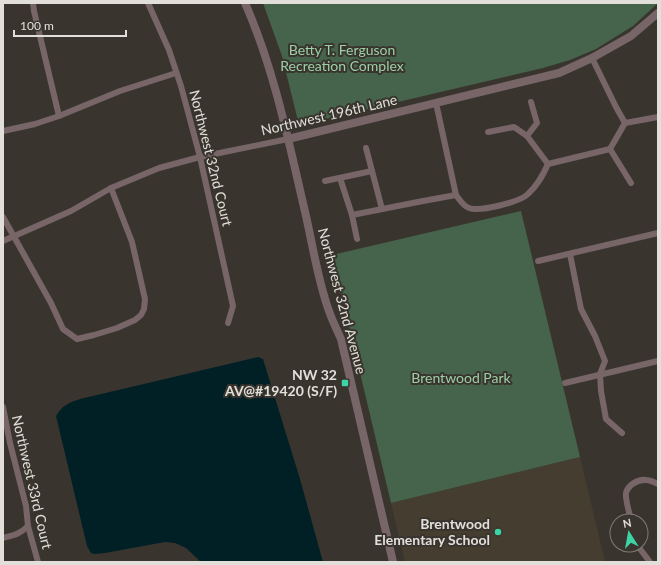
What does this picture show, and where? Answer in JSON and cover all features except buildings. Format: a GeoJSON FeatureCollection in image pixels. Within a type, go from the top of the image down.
{"type":"FeatureCollection","features":[{"type":"Feature","properties":{"kind":"street"},"geometry":{"type":"LineString","coordinates":[[33,3],[58,116]]}},
{"type":"Feature","properties":{"kind":"street","name":"Northwest 32nd Court"},"geometry":{"type":"LineString","coordinates":[[148,3],[169,50],[181,86],[200,157],[233,306],[228,323]]}},
{"type":"Feature","properties":{"kind":"street","name":"Northwest 32nd Avenue"},"geometry":{"type":"LineString","coordinates":[[245,3],[272,78],[288,139],[325,298],[341,339],[393,562]]}},
{"type":"Feature","properties":{"kind":"street","name":"Northwest 196th Lane"},"geometry":{"type":"LineString","coordinates":[[3,241],[71,211],[111,188],[159,168],[200,157],[288,139],[559,72],[592,58],[631,36],[658,13]]}},
{"type":"Feature","properties":{"kind":"street"},"geometry":{"type":"LineString","coordinates":[[592,58],[625,123]]}},
{"type":"Feature","properties":{"kind":"street"},"geometry":{"type":"LineString","coordinates":[[3,131],[35,124],[120,91],[176,73]]}},
{"type":"Feature","properties":{"kind":"street"},"geometry":{"type":"LineString","coordinates":[[527,136],[537,123],[531,102]]}},
{"type":"Feature","properties":{"kind":"street"},"geometry":{"type":"LineString","coordinates":[[436,103],[456,195],[462,204],[469,208],[479,210],[516,202],[527,195],[542,178],[548,164]]}},
{"type":"Feature","properties":{"kind":"street"},"geometry":{"type":"LineString","coordinates":[[548,164],[610,149],[625,123],[658,117]]}},
{"type":"Feature","properties":{"kind":"street"},"geometry":{"type":"LineString","coordinates":[[488,132],[514,127],[527,136],[548,164]]}},
{"type":"Feature","properties":{"kind":"street"},"geometry":{"type":"LineString","coordinates":[[366,148],[382,209]]}},
{"type":"Feature","properties":{"kind":"street"},"geometry":{"type":"LineString","coordinates":[[610,149],[631,183]]}},
{"type":"Feature","properties":{"kind":"street"},"geometry":{"type":"LineString","coordinates":[[325,181],[372,171]]}},
{"type":"Feature","properties":{"kind":"street"},"geometry":{"type":"LineString","coordinates":[[340,178],[352,215],[357,239]]}},
{"type":"Feature","properties":{"kind":"street"},"geometry":{"type":"LineString","coordinates":[[3,217],[51,303],[63,329],[77,339],[94,335],[117,328],[135,320],[141,315],[144,308],[145,299],[132,242],[111,188]]}},
{"type":"Feature","properties":{"kind":"street"},"geometry":{"type":"LineString","coordinates":[[352,215],[456,195]]}},
{"type":"Feature","properties":{"kind":"street"},"geometry":{"type":"LineString","coordinates":[[538,261],[658,233]]}},
{"type":"Feature","properties":{"kind":"street"},"geometry":{"type":"LineString","coordinates":[[570,254],[581,309],[595,336],[605,361],[600,374],[601,391],[606,419],[622,433]]}},
{"type":"Feature","properties":{"kind":"street"},"geometry":{"type":"LineString","coordinates":[[565,383],[658,361]]}},
{"type":"Feature","properties":{"kind":"street","name":"Northwest 33rd Court"},"geometry":{"type":"LineString","coordinates":[[3,406],[10,443],[26,506],[28,526],[38,562]]}},
{"type":"Feature","properties":{"kind":"street"},"geometry":{"type":"LineString","coordinates":[[3,444],[10,443]]}},
{"type":"Feature","properties":{"kind":"street"},"geometry":{"type":"LineString","coordinates":[[629,513],[626,493],[630,485],[645,479],[658,484]]}},
{"type":"Feature","properties":{"kind":"street"},"geometry":{"type":"LineString","coordinates":[[3,538],[22,532],[28,526]]}},
{"type":"Feature","properties":{"kind":"street"},"geometry":{"type":"LineString","coordinates":[[643,553],[650,562]]}},
{"type":"Feature","properties":{"kind":"shaded area","name":"Brentwood Elementary School"},"geometry":{"type":"Polygon","coordinates":[[[580,457],[605,562],[405,562],[391,503],[580,457]]]}},
{"type":"Feature","properties":{"kind":"green space","name":"Betty T. Ferguson Recreation Complex"},"geometry":{"type":"Polygon","coordinates":[[[263,3],[658,3],[633,26],[596,49],[570,60],[543,68],[308,123],[302,122],[297,117],[282,56],[263,3]]]}},
{"type":"Feature","properties":{"kind":"green space","name":"Brentwood Park"},"geometry":{"type":"Polygon","coordinates":[[[521,211],[580,457],[391,503],[332,255],[521,211]]]}},
{"type":"Feature","properties":{"kind":"water"},"geometry":{"type":"Polygon","coordinates":[[[258,357],[263,359],[300,479],[323,562],[201,562],[186,548],[175,543],[165,542],[105,553],[91,553],[87,546],[56,416],[61,409],[69,403],[80,399],[258,357]]]}},
{"type":"Feature","properties":{"kind":"place","name":"NW 32 AV@#19420 (S/F)"},"geometry":{"type":"Point","coordinates":[345,383]}},
{"type":"Feature","properties":{"kind":"place","name":"Brentwood Elementary School"},"geometry":{"type":"Point","coordinates":[498,532]}}]}
